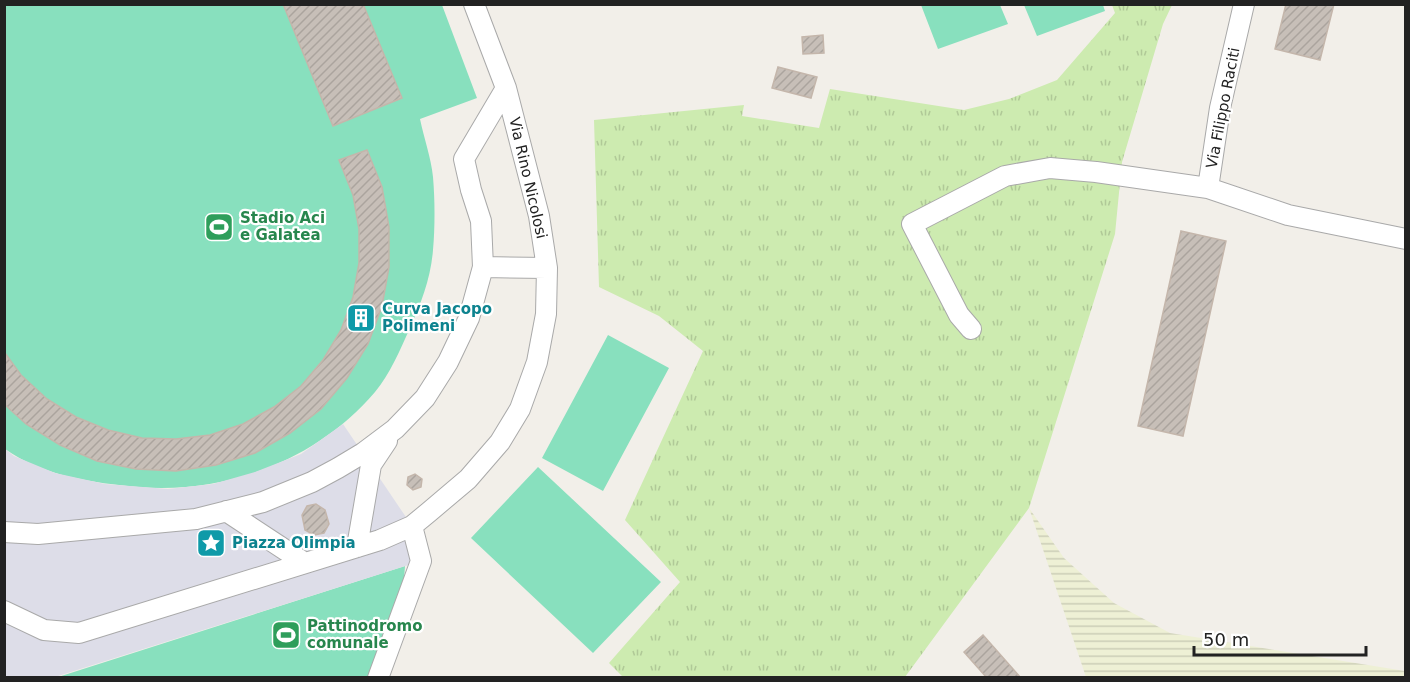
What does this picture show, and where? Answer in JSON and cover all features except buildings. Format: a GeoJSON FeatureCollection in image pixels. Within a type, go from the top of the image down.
{"type":"FeatureCollection","features":[{"type":"Feature","properties":{"kind":"street","name":"Via Rino Nicolosi"},"geometry":{"type":"LineString","coordinates":[[4,611],[44,630],[79,633],[357,547],[412,526],[468,479],[500,442],[520,409],[537,362],[546,314],[547,268],[539,216],[506,88],[474,4]]}},
{"type":"Feature","properties":{"kind":"street","name":"Via Filippo Raciti"},"geometry":{"type":"LineString","coordinates":[[1244,4],[1220,108],[1208,188],[1288,215],[1406,239]]}},
{"type":"Feature","properties":{"kind":"street"},"geometry":{"type":"LineString","coordinates":[[4,532],[38,534],[196,519],[263,502],[312,482],[363,453],[395,429],[425,399],[448,362],[469,318],[483,267],[481,221],[464,159],[506,88]]}},
{"type":"Feature","properties":{"kind":"street"},"geometry":{"type":"LineString","coordinates":[[971,329],[959,315],[912,224],[1005,176],[1050,168],[1096,172],[1208,188]]}},
{"type":"Feature","properties":{"kind":"street"},"geometry":{"type":"LineString","coordinates":[[483,267],[547,268]]}},
{"type":"Feature","properties":{"kind":"street"},"geometry":{"type":"LineString","coordinates":[[357,547],[371,465],[395,429]]}},
{"type":"Feature","properties":{"kind":"street"},"geometry":{"type":"LineString","coordinates":[[226,511],[305,563]]}},
{"type":"Feature","properties":{"kind":"street"},"geometry":{"type":"LineString","coordinates":[[378,678],[422,561],[412,526]]}},
{"type":"Feature","properties":{"kind":"green space","name":"Stadio Aci e Galatea"},"geometry":{"type":"Polygon","coordinates":[[[4,5],[442,5],[477,98],[420,119],[434,186],[432,260],[425,290],[390,370],[380,385],[352,416],[326,437],[268,468],[205,485],[172,488],[139,487],[69,477],[36,466],[5,449],[4,5]]]}},
{"type":"Feature","properties":{"kind":"green space"},"geometry":{"type":"Polygon","coordinates":[[[921,5],[1000,5],[1008,24],[938,49],[921,5]]]}},
{"type":"Feature","properties":{"kind":"green space"},"geometry":{"type":"Polygon","coordinates":[[[1024,5],[1103,5],[1105,11],[1037,36],[1024,5]]]}},
{"type":"Feature","properties":{"kind":"green space"},"geometry":{"type":"Polygon","coordinates":[[[1112,5],[1172,5],[1163,24],[1122,162],[1115,234],[1029,508],[905,677],[624,678],[609,663],[680,582],[625,520],[703,351],[659,316],[599,287],[594,120],[744,105],[742,116],[819,128],[830,89],[964,110],[1009,99],[1057,80],[1115,13],[1112,5]]]}},
{"type":"Feature","properties":{"kind":"green space"},"geometry":{"type":"Polygon","coordinates":[[[608,335],[669,368],[603,491],[542,458],[608,335]]]}},
{"type":"Feature","properties":{"kind":"green space"},"geometry":{"type":"Polygon","coordinates":[[[538,467],[661,582],[593,653],[471,538],[538,467]]]}},
{"type":"Feature","properties":{"kind":"green space"},"geometry":{"type":"Polygon","coordinates":[[[1029,508],[1064,558],[1114,603],[1170,633],[1405,671],[1405,677],[1086,677],[1029,508]]]}},
{"type":"Feature","properties":{"kind":"green space","name":"Pattinodromo comunale"},"geometry":{"type":"Polygon","coordinates":[[[405,566],[403,593],[369,677],[55,678],[405,566]]]}},
{"type":"Feature","properties":{"kind":"shaded area","name":"Piazza Olimpia"},"geometry":{"type":"Polygon","coordinates":[[[343,424],[412,526],[421,561],[55,677],[5,677],[5,449],[14,456],[55,473],[105,484],[168,489],[213,484],[255,472],[301,454],[343,424]]]}},
{"type":"Feature","properties":{"kind":"place","name":"Stadio Aci e Galatea"},"geometry":{"type":"Point","coordinates":[219,227]}},
{"type":"Feature","properties":{"kind":"place","name":"Curva Jacopo Polimeni"},"geometry":{"type":"Point","coordinates":[361,318]}},
{"type":"Feature","properties":{"kind":"place","name":"Piazza Olimpia"},"geometry":{"type":"Point","coordinates":[211,543]}},
{"type":"Feature","properties":{"kind":"place","name":"Pattinodromo comunale"},"geometry":{"type":"Point","coordinates":[286,635]}}]}
